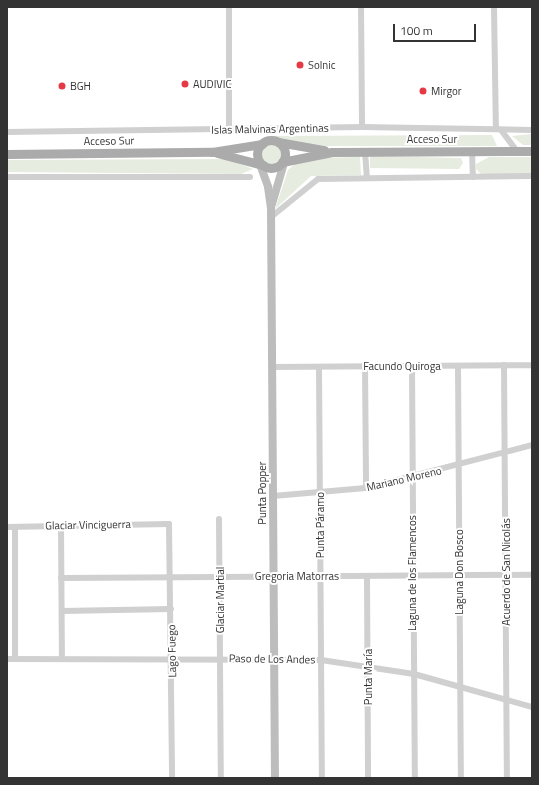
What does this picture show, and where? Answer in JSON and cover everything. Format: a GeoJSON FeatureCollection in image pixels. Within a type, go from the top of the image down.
{"type":"FeatureCollection","features":[{"type":"Feature","properties":{"kind":"main road","name":"Acceso Sur"},"geometry":{"type":"LineString","coordinates":[[7,154],[212,152],[276,142],[332,152]]}},
{"type":"Feature","properties":{"kind":"main road"},"geometry":{"type":"LineString","coordinates":[[276,142],[284,148],[285,160]]}},
{"type":"Feature","properties":{"kind":"main road"},"geometry":{"type":"LineString","coordinates":[[260,163],[256,153],[262,144]]}},
{"type":"Feature","properties":{"kind":"main road","name":"Acceso Sur"},"geometry":{"type":"LineString","coordinates":[[212,152],[260,163],[332,152],[532,151]]}},
{"type":"Feature","properties":{"kind":"street"},"geometry":{"type":"LineString","coordinates":[[229,7],[229,131]]}},
{"type":"Feature","properties":{"kind":"street"},"geometry":{"type":"LineString","coordinates":[[361,7],[362,127]]}},
{"type":"Feature","properties":{"kind":"street"},"geometry":{"type":"LineString","coordinates":[[494,7],[498,129],[517,151]]}},
{"type":"Feature","properties":{"kind":"street","name":"Islas Malvinas Argentinas"},"geometry":{"type":"LineString","coordinates":[[7,132],[229,131],[362,127],[532,130]]}},
{"type":"Feature","properties":{"kind":"street"},"geometry":{"type":"LineString","coordinates":[[365,151],[367,177]]}},
{"type":"Feature","properties":{"kind":"street"},"geometry":{"type":"LineString","coordinates":[[472,151],[473,177]]}},
{"type":"Feature","properties":{"kind":"street"},"geometry":{"type":"LineString","coordinates":[[231,156],[253,168],[268,187]]}},
{"type":"Feature","properties":{"kind":"street","name":"Punta Popper"},"geometry":{"type":"LineString","coordinates":[[271,213],[285,160]]}},
{"type":"Feature","properties":{"kind":"street","name":"Punta Popper"},"geometry":{"type":"LineString","coordinates":[[260,163],[268,187],[271,213],[275,778]]}},
{"type":"Feature","properties":{"kind":"street"},"geometry":{"type":"LineString","coordinates":[[271,213],[312,181],[367,177],[532,176]]}},
{"type":"Feature","properties":{"kind":"street"},"geometry":{"type":"LineString","coordinates":[[7,177],[250,177]]}},
{"type":"Feature","properties":{"kind":"street","name":"Acuerdo de San Nicolás"},"geometry":{"type":"LineString","coordinates":[[504,365],[507,701],[506,778]]}},
{"type":"Feature","properties":{"kind":"street","name":"Facundo Quiroga"},"geometry":{"type":"LineString","coordinates":[[272,367],[319,368],[365,366],[412,367],[532,365]]}},
{"type":"Feature","properties":{"kind":"street"},"geometry":{"type":"LineString","coordinates":[[365,366],[366,488]]}},
{"type":"Feature","properties":{"kind":"street","name":"Laguna Don Bosco"},"geometry":{"type":"LineString","coordinates":[[458,366],[461,778]]}},
{"type":"Feature","properties":{"kind":"street","name":"Laguna de los Flamencos"},"geometry":{"type":"LineString","coordinates":[[412,367],[414,778]]}},
{"type":"Feature","properties":{"kind":"street","name":"Punta Páramo"},"geometry":{"type":"LineString","coordinates":[[319,368],[322,778]]}},
{"type":"Feature","properties":{"kind":"street","name":"Mariano Moreno"},"geometry":{"type":"LineString","coordinates":[[273,496],[321,494],[366,488],[459,466],[532,445]]}},
{"type":"Feature","properties":{"kind":"street","name":"Glaciar Martial"},"geometry":{"type":"LineString","coordinates":[[219,519],[221,577],[221,778]]}},
{"type":"Feature","properties":{"kind":"street","name":"Glaciar Vinciguerra"},"geometry":{"type":"LineString","coordinates":[[7,527],[169,524]]}},
{"type":"Feature","properties":{"kind":"street","name":"Lago Fuego"},"geometry":{"type":"LineString","coordinates":[[169,524],[172,659],[172,778]]}},
{"type":"Feature","properties":{"kind":"street"},"geometry":{"type":"LineString","coordinates":[[61,526],[62,659]]}},
{"type":"Feature","properties":{"kind":"street"},"geometry":{"type":"LineString","coordinates":[[15,527],[15,659]]}},
{"type":"Feature","properties":{"kind":"street","name":"Gregoria Matorras"},"geometry":{"type":"LineString","coordinates":[[61,578],[532,575]]}},
{"type":"Feature","properties":{"kind":"street","name":"Punta María"},"geometry":{"type":"LineString","coordinates":[[367,576],[368,778]]}},
{"type":"Feature","properties":{"kind":"street"},"geometry":{"type":"LineString","coordinates":[[62,611],[171,610]]}},
{"type":"Feature","properties":{"kind":"street","name":"Paso de Los Andes"},"geometry":{"type":"LineString","coordinates":[[7,659],[274,658],[321,660],[414,674],[532,707]]}},
{"type":"Feature","properties":{"kind":"shaded area"},"geometry":{"type":"Polygon","coordinates":[[[532,134],[532,145],[523,145],[512,136],[532,134]]]}},
{"type":"Feature","properties":{"kind":"shaded area"},"geometry":{"type":"Polygon","coordinates":[[[492,135],[497,146],[307,146],[269,136],[492,135]]]}},
{"type":"Feature","properties":{"kind":"shaded area"},"geometry":{"type":"Polygon","coordinates":[[[271,144],[278,147],[281,154],[278,161],[271,164],[264,161],[261,154],[264,147],[271,144]]]}},
{"type":"Feature","properties":{"kind":"shaded area"},"geometry":{"type":"Polygon","coordinates":[[[370,156],[461,158],[463,163],[459,169],[370,168],[370,156]]]}},
{"type":"Feature","properties":{"kind":"shaded area"},"geometry":{"type":"Polygon","coordinates":[[[360,157],[361,175],[311,176],[275,209],[288,170],[297,162],[311,158],[360,157]]]}},
{"type":"Feature","properties":{"kind":"shaded area"},"geometry":{"type":"Polygon","coordinates":[[[489,157],[532,157],[532,174],[481,174],[476,169],[476,164],[489,157]]]}},
{"type":"Feature","properties":{"kind":"shaded area"},"geometry":{"type":"Polygon","coordinates":[[[227,159],[253,169],[241,174],[7,172],[7,160],[227,159]]]}},
{"type":"Feature","properties":{"kind":"place","name":"Solnic"},"geometry":{"type":"Point","coordinates":[300,65]}},
{"type":"Feature","properties":{"kind":"place","name":"AUDIVIC"},"geometry":{"type":"Point","coordinates":[185,84]}},
{"type":"Feature","properties":{"kind":"place","name":"BGH"},"geometry":{"type":"Point","coordinates":[62,86]}},
{"type":"Feature","properties":{"kind":"place","name":"Mirgor"},"geometry":{"type":"Point","coordinates":[423,91]}}]}
